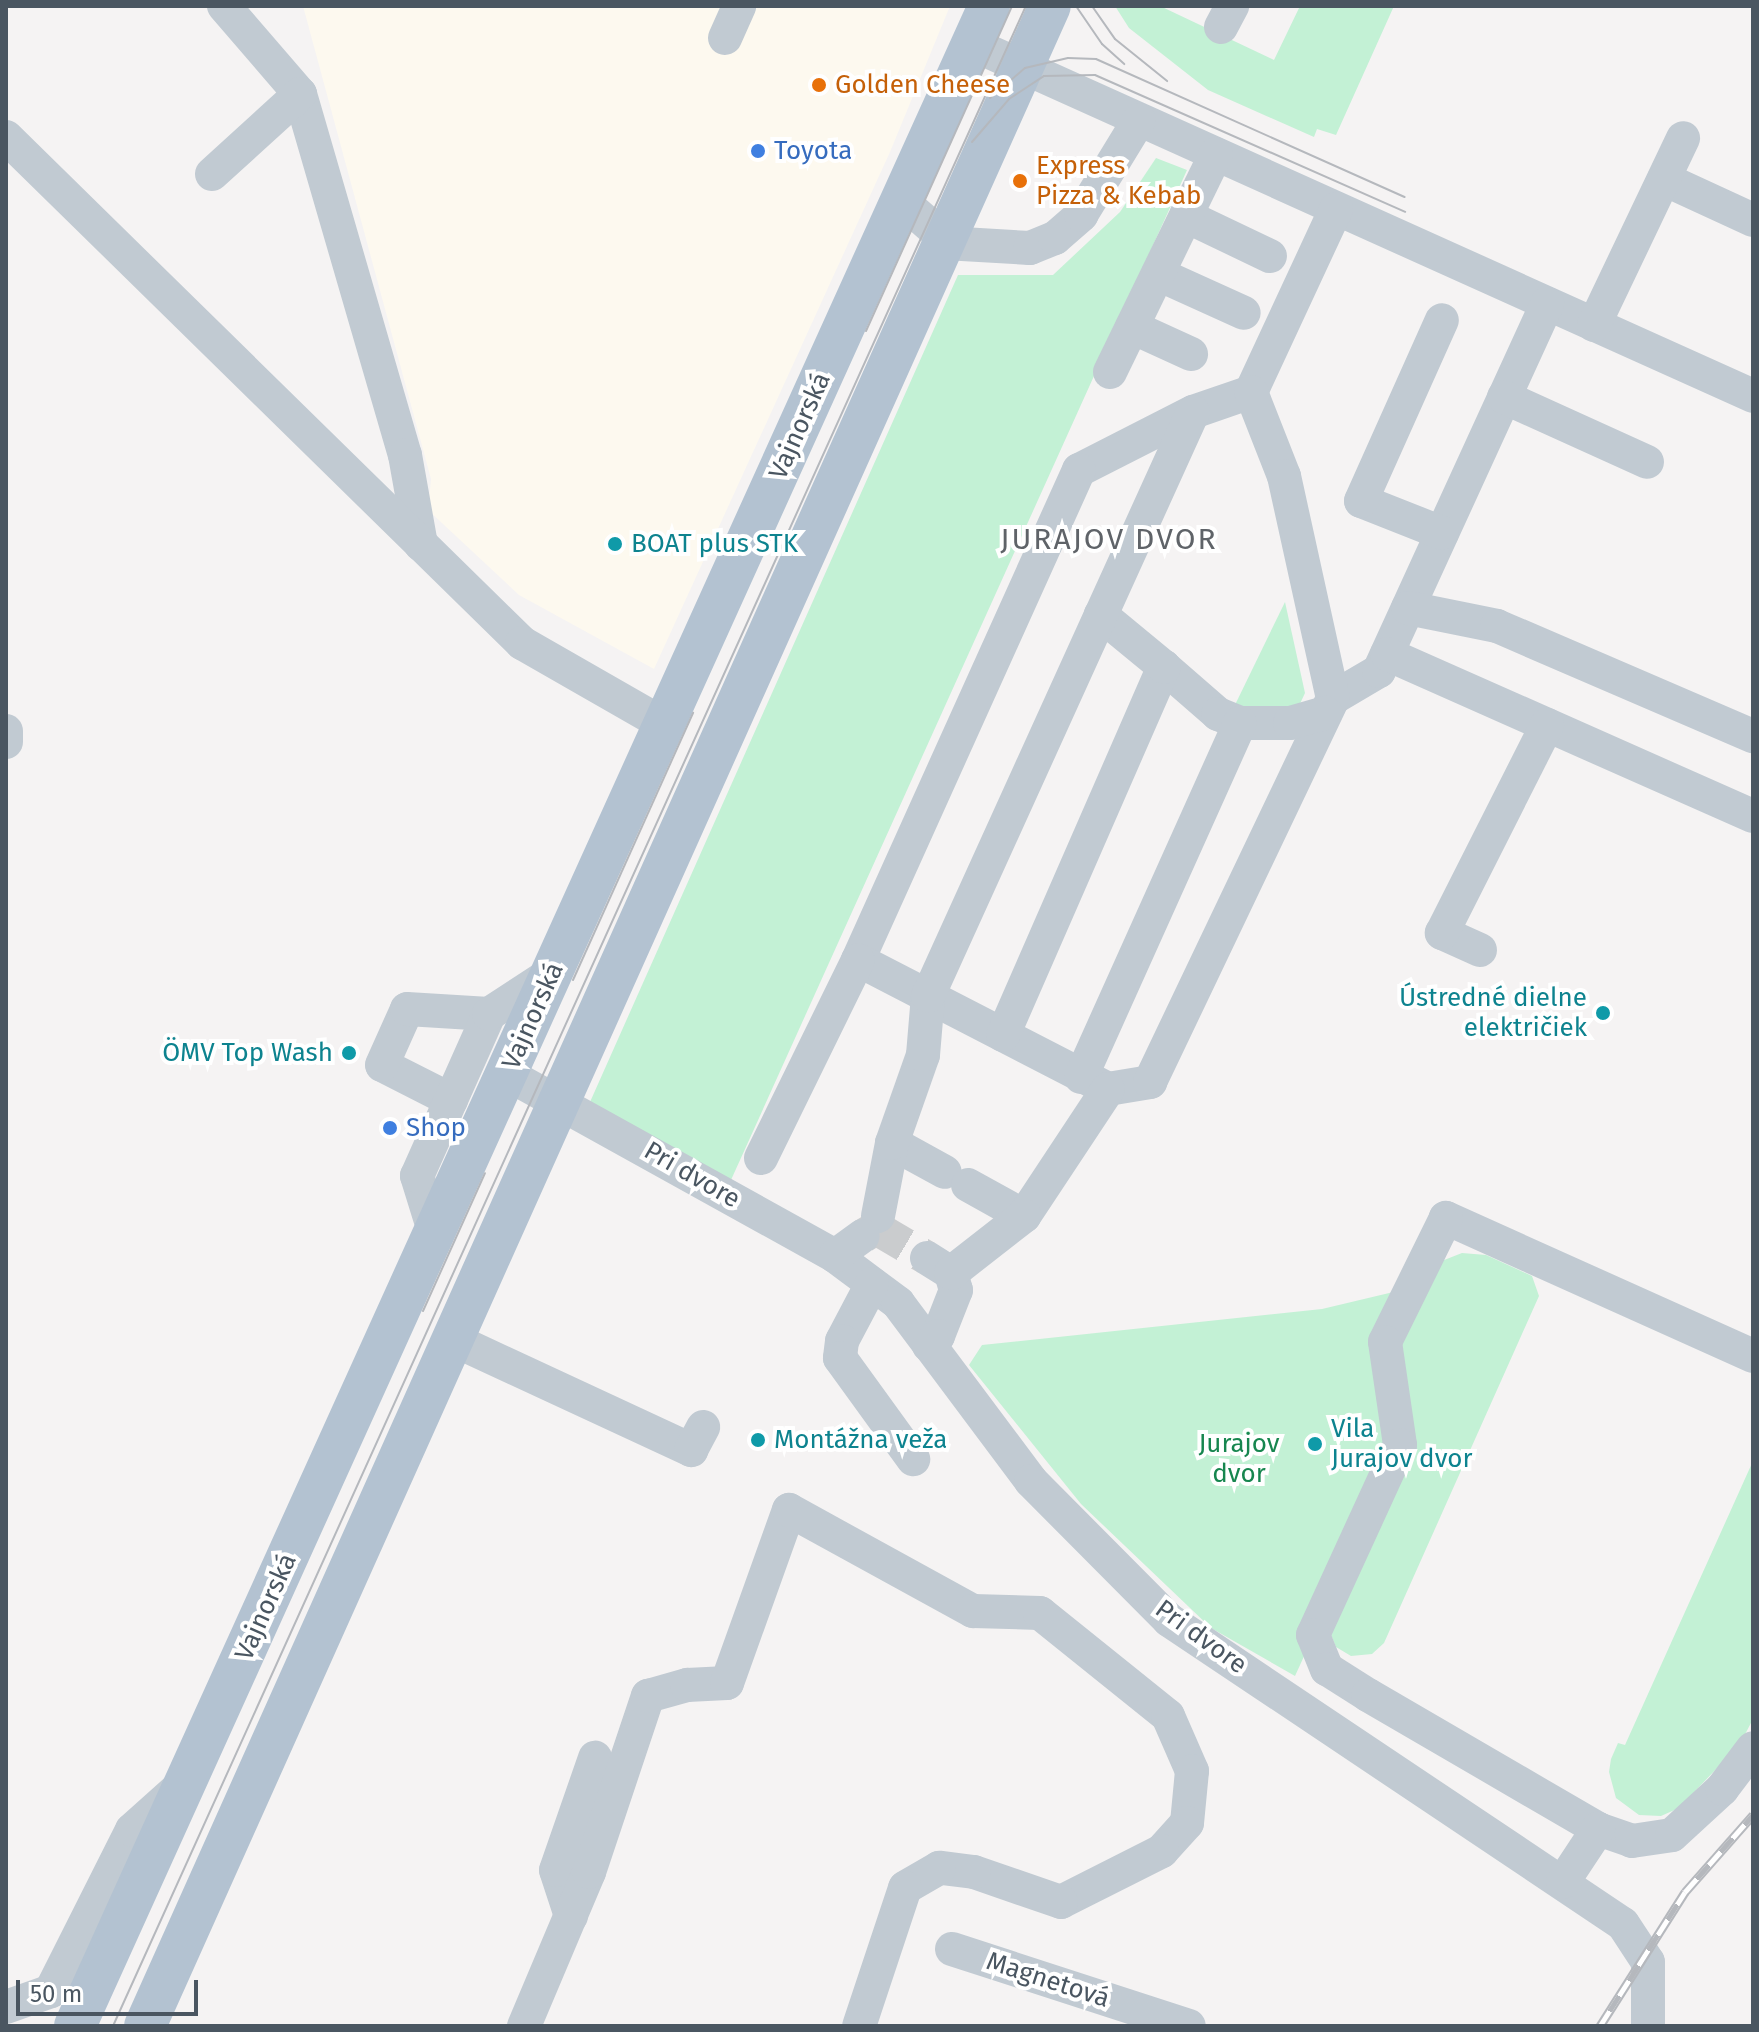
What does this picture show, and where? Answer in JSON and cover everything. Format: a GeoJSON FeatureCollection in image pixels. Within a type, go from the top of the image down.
{"type":"FeatureCollection","features":[{"type":"Feature","properties":{"kind":"main road","name":"Vajnorská"},"geometry":{"type":"LineString","coordinates":[[75,2026],[989,6]]}},
{"type":"Feature","properties":{"kind":"main road","name":"Vajnorská"},"geometry":{"type":"LineString","coordinates":[[145,2026],[943,237],[1050,6]]}},
{"type":"Feature","properties":{"kind":"street"},"geometry":{"type":"LineString","coordinates":[[224,6],[300,94],[405,455],[421,545]]}},
{"type":"Feature","properties":{"kind":"street"},"geometry":{"type":"LineString","coordinates":[[725,38],[739,6]]}},
{"type":"Feature","properties":{"kind":"street"},"geometry":{"type":"LineString","coordinates":[[972,44],[1753,396]]}},
{"type":"Feature","properties":{"kind":"street"},"geometry":{"type":"LineString","coordinates":[[212,174],[300,94]]}},
{"type":"Feature","properties":{"kind":"street"},"geometry":{"type":"LineString","coordinates":[[902,201],[943,237],[998,250],[1030,248],[1055,238],[1081,215],[1139,120]]}},
{"type":"Feature","properties":{"kind":"street"},"geometry":{"type":"LineString","coordinates":[[6,137],[522,643],[665,725]]}},
{"type":"Feature","properties":{"kind":"street"},"geometry":{"type":"LineString","coordinates":[[1594,325],[1683,138]]}},
{"type":"Feature","properties":{"kind":"street"},"geometry":{"type":"LineString","coordinates":[[1110,372],[1216,154]]}},
{"type":"Feature","properties":{"kind":"street"},"geometry":{"type":"LineString","coordinates":[[1664,179],[1753,220]]}},
{"type":"Feature","properties":{"kind":"street"},"geometry":{"type":"LineString","coordinates":[[761,1158],[858,960],[1079,470],[1193,412],[1251,392],[1336,209]]}},
{"type":"Feature","properties":{"kind":"street"},"geometry":{"type":"LineString","coordinates":[[1186,216],[1270,256]]}},
{"type":"Feature","properties":{"kind":"street"},"geometry":{"type":"LineString","coordinates":[[1158,274],[1244,313]]}},
{"type":"Feature","properties":{"kind":"street"},"geometry":{"type":"LineString","coordinates":[[1101,615],[1218,714],[1240,723],[1290,723],[1330,706],[1379,671],[1547,304]]}},
{"type":"Feature","properties":{"kind":"street"},"geometry":{"type":"LineString","coordinates":[[1442,320],[1361,501],[1442,533]]}},
{"type":"Feature","properties":{"kind":"street"},"geometry":{"type":"LineString","coordinates":[[1132,327],[1191,354]]}},
{"type":"Feature","properties":{"kind":"street"},"geometry":{"type":"LineString","coordinates":[[858,960],[1094,1083],[1150,1082],[1330,706],[1284,476],[1251,392]]}},
{"type":"Feature","properties":{"kind":"street"},"geometry":{"type":"LineString","coordinates":[[1504,397],[1647,462]]}},
{"type":"Feature","properties":{"kind":"street"},"geometry":{"type":"LineString","coordinates":[[835,1256],[871,1226],[892,1143],[923,1055],[928,996],[1193,412]]}},
{"type":"Feature","properties":{"kind":"street"},"geometry":{"type":"LineString","coordinates":[[1408,608],[1497,626],[1753,736]]}},
{"type":"Feature","properties":{"kind":"street"},"geometry":{"type":"LineString","coordinates":[[1387,654],[1753,816]]}},
{"type":"Feature","properties":{"kind":"street"},"geometry":{"type":"LineString","coordinates":[[1003,1035],[1164,667]]}},
{"type":"Feature","properties":{"kind":"street"},"geometry":{"type":"LineString","coordinates":[[929,1345],[938,1336],[956,1290],[939,1266],[1024,1216],[1094,1083],[1240,723]]}},
{"type":"Feature","properties":{"kind":"street"},"geometry":{"type":"LineString","coordinates":[[1480,950],[1442,933],[1547,725]]}},
{"type":"Feature","properties":{"kind":"street"},"geometry":{"type":"LineString","coordinates":[[6,731],[6,742]]}},
{"type":"Feature","properties":{"kind":"street"},"geometry":{"type":"LineString","coordinates":[[435,1234],[417,1176],[489,1014],[552,973]]}},
{"type":"Feature","properties":{"kind":"street"},"geometry":{"type":"LineString","coordinates":[[451,1100],[382,1065],[400,1023],[407,1009],[489,1014]]}},
{"type":"Feature","properties":{"kind":"street","name":"Pri dvore"},"geometry":{"type":"LineString","coordinates":[[507,1074],[835,1256],[898,1303],[1031,1481],[1169,1620],[1600,1904],[1644,1952],[1651,1979],[1648,2026]]}},
{"type":"Feature","properties":{"kind":"street"},"geometry":{"type":"LineString","coordinates":[[892,1143],[1024,1216]]}},
{"type":"Feature","properties":{"kind":"street"},"geometry":{"type":"LineString","coordinates":[[1753,1356],[1446,1218],[1385,1342],[1400,1445],[1313,1635],[1327,1669],[1592,1840],[1632,1841],[1672,1835],[1722,1789],[1753,1748]]}},
{"type":"Feature","properties":{"kind":"street"},"geometry":{"type":"LineString","coordinates":[[872,1284],[842,1341],[840,1358],[913,1459]]}},
{"type":"Feature","properties":{"kind":"street"},"geometry":{"type":"LineString","coordinates":[[452,1339],[691,1450],[703,1427]]}},
{"type":"Feature","properties":{"kind":"street"},"geometry":{"type":"LineString","coordinates":[[524,2026],[571,1916],[648,1696],[687,1685],[727,1683],[789,1510],[973,1611],[1040,1613],[1168,1716],[1192,1771],[1187,1823],[1162,1851],[1061,1902],[974,1872],[939,1868],[905,1888],[859,2026]]}},
{"type":"Feature","properties":{"kind":"street"},"geometry":{"type":"LineString","coordinates":[[571,1916],[556,1870],[595,1758]]}},
{"type":"Feature","properties":{"kind":"street"},"geometry":{"type":"LineString","coordinates":[[6,2007],[51,1991],[132,1830],[186,1781]]}},
{"type":"Feature","properties":{"kind":"street"},"geometry":{"type":"LineString","coordinates":[[1563,1882],[1592,1840]]}},
{"type":"Feature","properties":{"kind":"street","name":"Magnetová"},"geometry":{"type":"LineString","coordinates":[[952,1949],[1189,2026]]}},
{"type":"Feature","properties":{"kind":"street"},"geometry":{"type":"LineString","coordinates":[[6,2016],[30,2026]]}},
{"type":"Feature","properties":{"kind":"shaded area"},"geometry":{"type":"Polygon","coordinates":[[[303,6],[950,6],[890,152],[654,669],[519,595],[428,510],[431,479],[303,6]]]}},
{"type":"Feature","properties":{"kind":"green space"},"geometry":{"type":"Polygon","coordinates":[[[1115,6],[1160,6],[1274,60],[1300,6],[1394,6],[1336,135],[1317,129],[1314,137],[1208,90],[1129,28],[1115,6]]]}},
{"type":"Feature","properties":{"kind":"green space"},"geometry":{"type":"Polygon","coordinates":[[[1156,158],[1187,170],[731,1180],[590,1102],[958,275],[1053,275],[1120,212],[1156,158]]]}},
{"type":"Feature","properties":{"kind":"green space"},"geometry":{"type":"Polygon","coordinates":[[[1285,602],[1305,693],[1298,708],[1233,709],[1285,602]]]}},
{"type":"Feature","properties":{"kind":"green space"},"geometry":{"type":"Polygon","coordinates":[[[1462,1253],[1486,1255],[1532,1276],[1539,1296],[1384,1643],[1372,1654],[1351,1656],[1336,1647],[1329,1630],[1403,1462],[1394,1355],[1434,1264],[1462,1253]]]}},
{"type":"Feature","properties":{"kind":"green space","name":"Jurajov dvor"},"geometry":{"type":"Polygon","coordinates":[[[1406,1289],[1393,1462],[1295,1676],[1211,1628],[1081,1504],[969,1365],[982,1345],[1322,1309],[1406,1289]]]}},
{"type":"Feature","properties":{"kind":"green space"},"geometry":{"type":"Polygon","coordinates":[[[1753,1461],[1753,1719],[1740,1744],[1679,1808],[1661,1816],[1639,1815],[1616,1798],[1609,1772],[1611,1759],[1618,1743],[1625,1745],[1753,1461]]]}},
{"type":"Feature","properties":{"kind":"tunnel"},"geometry":{"type":"LineString","coordinates":[[863,1236],[876,1228],[927,1258]]}},
{"type":"Feature","properties":{"kind":"tram line"},"geometry":{"type":"LineString","coordinates":[[866,331],[1012,6]]}},
{"type":"Feature","properties":{"kind":"tram line"},"geometry":{"type":"LineString","coordinates":[[113,2026],[1026,6]]}},
{"type":"Feature","properties":{"kind":"tram line"},"geometry":{"type":"LineString","coordinates":[[1076,6],[1102,44],[1124,64]]}},
{"type":"Feature","properties":{"kind":"tram line"},"geometry":{"type":"LineString","coordinates":[[1092,6],[1115,39],[1167,81]]}},
{"type":"Feature","properties":{"kind":"tram line"},"geometry":{"type":"LineString","coordinates":[[990,98],[1025,68],[1068,58],[1096,59],[1405,197]]}},
{"type":"Feature","properties":{"kind":"tram line"},"geometry":{"type":"LineString","coordinates":[[972,142],[1009,99],[1044,76],[1095,75],[1405,212]]}},
{"type":"Feature","properties":{"kind":"tram line"},"geometry":{"type":"LineString","coordinates":[[573,980],[693,713]]}},
{"type":"Feature","properties":{"kind":"tram line"},"geometry":{"type":"LineString","coordinates":[[423,1311],[485,1173]]}},
{"type":"Feature","properties":{"kind":"railway"},"geometry":{"type":"LineString","coordinates":[[1600,2026],[1685,1892],[1753,1815]]}},
{"type":"Feature","properties":{"kind":"place","name":"Golden Cheese"},"geometry":{"type":"Point","coordinates":[819,85]}},
{"type":"Feature","properties":{"kind":"place","name":"Toyota"},"geometry":{"type":"Point","coordinates":[758,151]}},
{"type":"Feature","properties":{"kind":"place","name":"Express Pizza & Kebab"},"geometry":{"type":"Point","coordinates":[1020,181]}},
{"type":"Feature","properties":{"kind":"place","name":"BOAT plus STK"},"geometry":{"type":"Point","coordinates":[615,544]}},
{"type":"Feature","properties":{"kind":"place","name":"Ústredné dielne električiek"},"geometry":{"type":"Point","coordinates":[1603,1013]}},
{"type":"Feature","properties":{"kind":"place","name":"ÖMV Top Wash"},"geometry":{"type":"Point","coordinates":[349,1053]}},
{"type":"Feature","properties":{"kind":"place","name":"Shop"},"geometry":{"type":"Point","coordinates":[390,1128]}},
{"type":"Feature","properties":{"kind":"place","name":"Montážna veža"},"geometry":{"type":"Point","coordinates":[758,1440]}},
{"type":"Feature","properties":{"kind":"place","name":"Vila Jurajov dvor"},"geometry":{"type":"Point","coordinates":[1315,1444]}},
{"type":"Feature","properties":{"kind":"district","name":"JURAJOV DVOR"},"geometry":{"type":"Point","coordinates":[1109,539]}}]}
